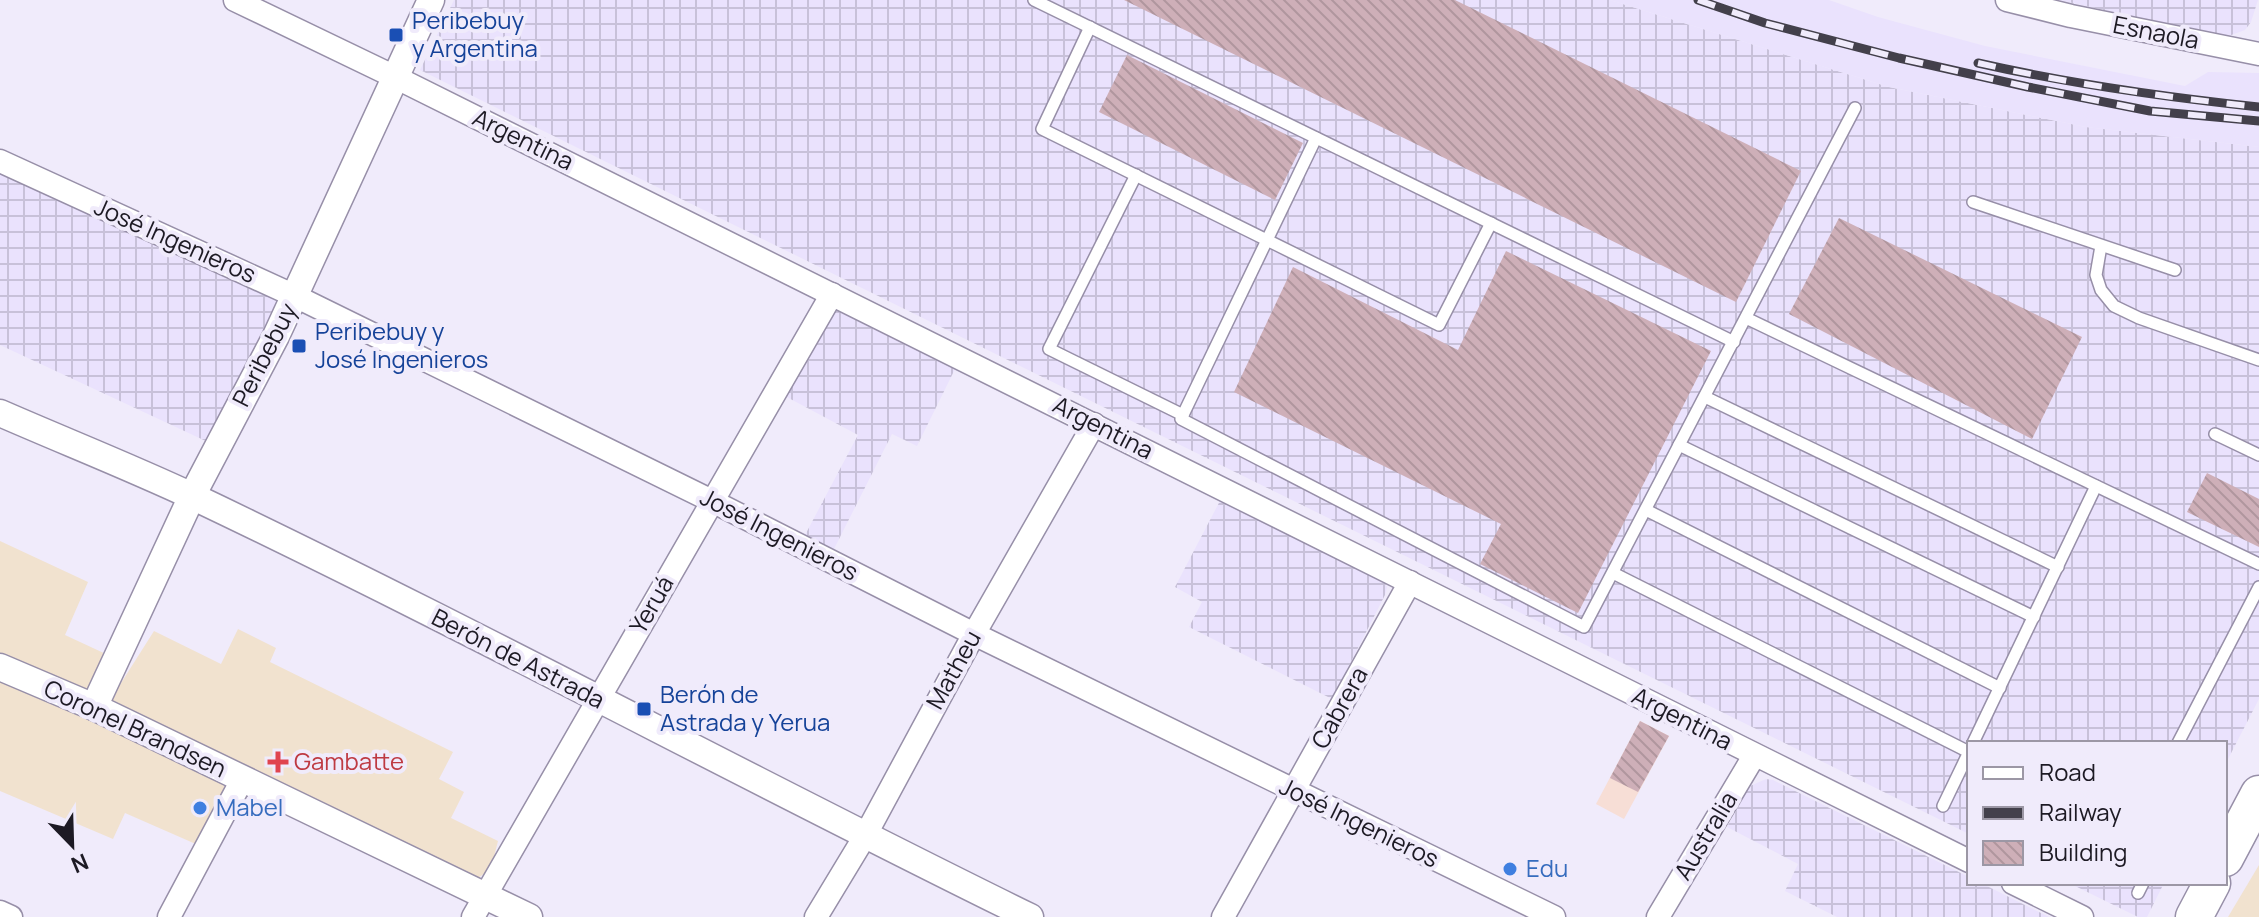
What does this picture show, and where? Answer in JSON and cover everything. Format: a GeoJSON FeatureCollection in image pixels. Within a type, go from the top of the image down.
{"type":"FeatureCollection","features":[{"type":"Feature","properties":{"kind":"highway"},"geometry":{"type":"LineString","coordinates":[[2227,854],[2259,794]]}},
{"type":"Feature","properties":{"kind":"highway"},"geometry":{"type":"LineString","coordinates":[[2194,917],[2211,885]]}},
{"type":"Feature","properties":{"kind":"street","name":"Argentina"},"geometry":{"type":"LineString","coordinates":[[235,0],[1967,860]]}},
{"type":"Feature","properties":{"kind":"street","name":"Peribebuy"},"geometry":{"type":"LineString","coordinates":[[94,707],[192,496],[276,336],[431,0]]}},
{"type":"Feature","properties":{"kind":"street","name":"Esnaola"},"geometry":{"type":"LineString","coordinates":[[2007,0],[2071,16],[2259,53]]}},
{"type":"Feature","properties":{"kind":"street","name":"José Ingenieros"},"geometry":{"type":"LineString","coordinates":[[0,161],[295,296],[974,634],[1554,917]]}},
{"type":"Feature","properties":{"kind":"street","name":"Yeruá"},"geometry":{"type":"LineString","coordinates":[[479,906],[832,294]]}},
{"type":"Feature","properties":{"kind":"street","name":"Berón de Astrada"},"geometry":{"type":"LineString","coordinates":[[0,413],[192,496],[1030,917]]}},
{"type":"Feature","properties":{"kind":"street","name":"Matheu"},"geometry":{"type":"LineString","coordinates":[[816,917],[865,836],[974,634],[1094,424]]}},
{"type":"Feature","properties":{"kind":"street","name":"Cabrera"},"geometry":{"type":"LineString","coordinates":[[1223,917],[1410,582]]}},
{"type":"Feature","properties":{"kind":"street","name":"Coronel Brandsen"},"geometry":{"type":"LineString","coordinates":[[0,667],[94,707],[242,780],[479,906],[529,917]]}},
{"type":"Feature","properties":{"kind":"street","name":"Australia"},"geometry":{"type":"LineString","coordinates":[[1658,917],[1754,756]]}},
{"type":"Feature","properties":{"kind":"street"},"geometry":{"type":"LineString","coordinates":[[169,917],[242,780]]}},
{"type":"Feature","properties":{"kind":"street"},"geometry":{"type":"LineString","coordinates":[[2017,885],[2082,917]]}},
{"type":"Feature","properties":{"kind":"street"},"geometry":{"type":"LineString","coordinates":[[0,912],[11,917]]}},
{"type":"Feature","properties":{"kind":"lane"},"geometry":{"type":"LineString","coordinates":[[1034,0],[1734,342]]}},
{"type":"Feature","properties":{"kind":"lane"},"geometry":{"type":"LineString","coordinates":[[1090,27],[1042,129],[1439,325],[1491,223]]}},
{"type":"Feature","properties":{"kind":"lane"},"geometry":{"type":"LineString","coordinates":[[1316,138],[1181,419],[1584,627],[1855,108]]}},
{"type":"Feature","properties":{"kind":"lane"},"geometry":{"type":"LineString","coordinates":[[1136,175],[1049,349],[1183,415]]}},
{"type":"Feature","properties":{"kind":"lane"},"geometry":{"type":"LineString","coordinates":[[1973,202],[2175,270]]}},
{"type":"Feature","properties":{"kind":"lane"},"geometry":{"type":"LineString","coordinates":[[2101,246],[2096,275],[2101,290],[2114,306],[2139,318],[2259,360]]}},
{"type":"Feature","properties":{"kind":"lane"},"geometry":{"type":"LineString","coordinates":[[1746,318],[2259,564]]}},
{"type":"Feature","properties":{"kind":"lane"},"geometry":{"type":"LineString","coordinates":[[1705,397],[2058,567]]}},
{"type":"Feature","properties":{"kind":"lane"},"geometry":{"type":"LineString","coordinates":[[2215,434],[2259,455]]}},
{"type":"Feature","properties":{"kind":"lane"},"geometry":{"type":"LineString","coordinates":[[1679,445],[2034,617]]}},
{"type":"Feature","properties":{"kind":"lane"},"geometry":{"type":"LineString","coordinates":[[1974,741],[2096,486]]}},
{"type":"Feature","properties":{"kind":"lane"},"geometry":{"type":"LineString","coordinates":[[1646,510],[2000,688]]}},
{"type":"Feature","properties":{"kind":"lane"},"geometry":{"type":"LineString","coordinates":[[1613,573],[1967,751]]}},
{"type":"Feature","properties":{"kind":"lane"},"geometry":{"type":"LineString","coordinates":[[2179,741],[2259,587]]}},
{"type":"Feature","properties":{"kind":"lane"},"geometry":{"type":"LineString","coordinates":[[1943,806],[1967,756]]}},
{"type":"Feature","properties":{"kind":"shaded area"},"geometry":{"type":"Polygon","coordinates":[[[454,0],[1610,0],[1889,87],[2086,127],[2259,147],[2259,699],[2227,761],[2227,741],[1967,741],[1967,833],[420,70],[454,0]]]}},
{"type":"Feature","properties":{"kind":"shaded area"},"geometry":{"type":"Polygon","coordinates":[[[1610,0],[1829,0],[1878,17],[1985,46],[2185,86],[2208,72],[2259,73],[2259,147],[2086,127],[1889,87],[1610,0]]]}},
{"type":"Feature","properties":{"kind":"shaded area"},"geometry":{"type":"Polygon","coordinates":[[[2059,0],[2258,0],[2245,30],[2226,37],[2059,0]]]}},
{"type":"Feature","properties":{"kind":"shaded area"},"geometry":{"type":"Polygon","coordinates":[[[0,168],[277,299],[210,443],[0,345],[0,168]]]}},
{"type":"Feature","properties":{"kind":"shaded area"},"geometry":{"type":"Polygon","coordinates":[[[839,309],[957,365],[917,446],[892,434],[833,551],[804,537],[858,435],[783,395],[832,313],[839,309]]]}},
{"type":"Feature","properties":{"kind":"shaded area"},"geometry":{"type":"Polygon","coordinates":[[[1222,497],[1383,579],[1387,587],[1385,595],[1332,699],[1189,627],[1202,602],[1175,587],[1222,497]]]}},
{"type":"Feature","properties":{"kind":"shaded area"},"geometry":{"type":"Polygon","coordinates":[[[0,541],[88,582],[65,635],[108,655],[92,688],[87,691],[0,657],[0,541]]]}},
{"type":"Feature","properties":{"kind":"shaded area"},"geometry":{"type":"Polygon","coordinates":[[[238,629],[276,648],[270,662],[453,752],[439,779],[464,792],[451,818],[498,841],[491,869],[478,878],[109,702],[154,631],[221,664],[238,629]]]}},
{"type":"Feature","properties":{"kind":"shaded area"},"geometry":{"type":"Polygon","coordinates":[[[0,679],[221,781],[226,789],[198,845],[125,813],[113,839],[0,791],[0,679]]]}},
{"type":"Feature","properties":{"kind":"shaded area"},"geometry":{"type":"Polygon","coordinates":[[[1640,721],[1669,736],[1624,819],[1596,804],[1640,721]]]}},
{"type":"Feature","properties":{"kind":"shaded area"},"geometry":{"type":"Polygon","coordinates":[[[1766,779],[1773,780],[1967,876],[1967,885],[1985,885],[2049,917],[1837,917],[1785,891],[1798,864],[1727,827],[1750,786],[1766,779]]]}},
{"type":"Feature","properties":{"kind":"shaded area"},"geometry":{"type":"Polygon","coordinates":[[[2259,865],[2259,917],[2228,917],[2259,865]]]}},
{"type":"Feature","properties":{"kind":"shaded area"},"geometry":{"type":"Polygon","coordinates":[[[2073,885],[2163,885],[2147,917],[2138,917],[2073,885]]]}},
{"type":"Feature","properties":{"kind":"building"},"geometry":{"type":"Polygon","coordinates":[[[1124,0],[1455,0],[1801,171],[1736,302],[1124,0]]]}},
{"type":"Feature","properties":{"kind":"building"},"geometry":{"type":"Polygon","coordinates":[[[1127,55],[1303,143],[1275,200],[1099,112],[1127,55]]]}},
{"type":"Feature","properties":{"kind":"building"},"geometry":{"type":"Polygon","coordinates":[[[1839,218],[2082,337],[2032,439],[1789,314],[1839,218]]]}},
{"type":"Feature","properties":{"kind":"building"},"geometry":{"type":"Polygon","coordinates":[[[1506,251],[1711,351],[1578,613],[1480,564],[1501,524],[1234,392],[1293,267],[1458,350],[1506,251]]]}},
{"type":"Feature","properties":{"kind":"building"},"geometry":{"type":"Polygon","coordinates":[[[2207,473],[2259,499],[2259,547],[2187,512],[2207,473]]]}},
{"type":"Feature","properties":{"kind":"building"},"geometry":{"type":"Polygon","coordinates":[[[1640,721],[1669,736],[1638,792],[1610,778],[1640,721]]]}},
{"type":"Feature","properties":{"kind":"railway"},"geometry":{"type":"LineString","coordinates":[[1698,0],[1765,23],[2028,87],[2150,111],[2259,121]]}},
{"type":"Feature","properties":{"kind":"railway"},"geometry":{"type":"LineString","coordinates":[[1978,63],[2118,89],[2259,107]]}},
{"type":"Feature","properties":{"kind":"place","name":"Peribebuy y Argentina"},"geometry":{"type":"Point","coordinates":[396,35]}},
{"type":"Feature","properties":{"kind":"place","name":"Peribebuy y José Ingenieros"},"geometry":{"type":"Point","coordinates":[299,346]}},
{"type":"Feature","properties":{"kind":"place","name":"Berón de Astrada y Yerua"},"geometry":{"type":"Point","coordinates":[644,709]}},
{"type":"Feature","properties":{"kind":"place","name":"Gambatte"},"geometry":{"type":"Point","coordinates":[278,762]}},
{"type":"Feature","properties":{"kind":"place","name":"Mabel"},"geometry":{"type":"Point","coordinates":[200,808]}},
{"type":"Feature","properties":{"kind":"place","name":"Edu"},"geometry":{"type":"Point","coordinates":[1510,869]}}]}
